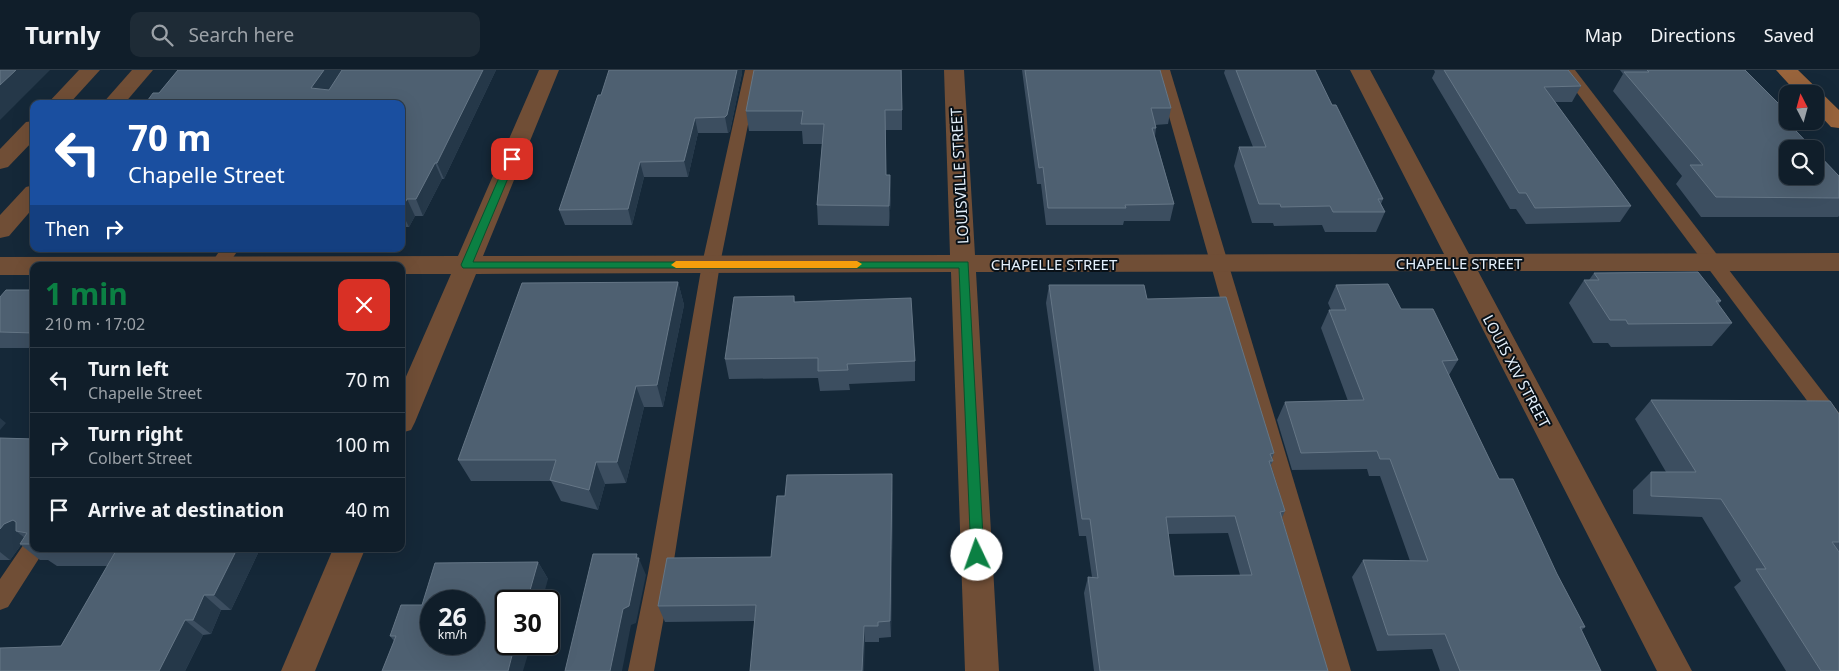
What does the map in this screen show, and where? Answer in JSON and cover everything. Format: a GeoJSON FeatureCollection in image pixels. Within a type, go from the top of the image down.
{"type":"FeatureCollection","features":[{"type":"Feature","properties":{"kind":"main road"},"geometry":{"type":"LineString","coordinates":[[1786,70],[1801,85]]}},
{"type":"Feature","properties":{"kind":"main road"},"geometry":{"type":"LineString","coordinates":[[1824,107],[1839,122]]}},
{"type":"Feature","properties":{"kind":"street"},"geometry":{"type":"LineString","coordinates":[[61,100],[90,70]]}},
{"type":"Feature","properties":{"kind":"street"},"geometry":{"type":"LineString","coordinates":[[116,100],[143,70]]}},
{"type":"Feature","properties":{"kind":"street"},"geometry":{"type":"LineString","coordinates":[[405,412],[549,70]]}},
{"type":"Feature","properties":{"kind":"street","name":"LOUISVILLE STREET"},"geometry":{"type":"LineString","coordinates":[[954,70],[982,671]]}},
{"type":"Feature","properties":{"kind":"street","name":"LOUIS XIV STREET"},"geometry":{"type":"LineString","coordinates":[[1360,70],[1675,671]]}},
{"type":"Feature","properties":{"kind":"street"},"geometry":{"type":"LineString","coordinates":[[0,162],[30,131]]}},
{"type":"Feature","properties":{"kind":"street"},"geometry":{"type":"LineString","coordinates":[[0,230],[30,196]]}},
{"type":"Feature","properties":{"kind":"street","name":"CHAPELLE STREET"},"geometry":{"type":"LineString","coordinates":[[405,265],[1839,262]]}},
{"type":"Feature","properties":{"kind":"street","name":"CHAPELLE STREET"},"geometry":{"type":"LineString","coordinates":[[0,266],[30,266]]}},
{"type":"Feature","properties":{"kind":"street"},"geometry":{"type":"LineString","coordinates":[[298,671],[348,552]]}},
{"type":"Feature","properties":{"kind":"lane"},"geometry":{"type":"LineString","coordinates":[[641,671],[660,573],[711,264],[752,70]]}},
{"type":"Feature","properties":{"kind":"lane"},"geometry":{"type":"LineString","coordinates":[[1162,70],[1338,671]]}},
{"type":"Feature","properties":{"kind":"lane"},"geometry":{"type":"LineString","coordinates":[[1567,70],[1839,428]]}},
{"type":"Feature","properties":{"kind":"lane"},"geometry":{"type":"LineString","coordinates":[[0,599],[31,552]]}},
{"type":"Feature","properties":{"kind":"building"},"geometry":{"type":"Polygon","coordinates":[[[0,70],[16,70],[0,85],[0,70]]]}},
{"type":"Feature","properties":{"kind":"building"},"geometry":{"type":"Polygon","coordinates":[[[178,70],[324,70],[311,88],[329,90],[342,70],[483,70],[437,163],[435,163],[416,199],[407,199],[405,203],[405,100],[148,100],[153,93],[159,93],[178,70]]]}},
{"type":"Feature","properties":{"kind":"building"},"geometry":{"type":"Polygon","coordinates":[[[609,70],[737,70],[727,115],[725,117],[695,118],[684,161],[640,162],[628,209],[559,210],[598,95],[601,95],[609,70]]]}},
{"type":"Feature","properties":{"kind":"building"},"geometry":{"type":"Polygon","coordinates":[[[754,70],[901,70],[902,110],[885,110],[886,175],[890,175],[889,206],[817,205],[824,124],[801,124],[803,111],[746,111],[754,70]]]}},
{"type":"Feature","properties":{"kind":"building"},"geometry":{"type":"Polygon","coordinates":[[[1025,70],[1160,70],[1171,108],[1151,108],[1156,128],[1152,128],[1174,204],[1125,205],[1126,208],[1048,208],[1043,167],[1039,168],[1025,70]]]}},
{"type":"Feature","properties":{"kind":"building"},"geometry":{"type":"Polygon","coordinates":[[[1236,70],[1315,70],[1332,105],[1336,105],[1383,199],[1378,199],[1385,212],[1333,212],[1330,206],[1281,207],[1280,204],[1259,204],[1239,147],[1266,147],[1236,70]]]}},
{"type":"Feature","properties":{"kind":"building"},"geometry":{"type":"Polygon","coordinates":[[[1444,70],[1568,70],[1581,86],[1544,87],[1631,206],[1535,208],[1526,193],[1519,193],[1444,70]]]}},
{"type":"Feature","properties":{"kind":"building"},"geometry":{"type":"Polygon","coordinates":[[[1647,70],[1745,70],[1779,104],[1779,130],[1795,130],[1805,140],[1779,140],[1779,185],[1824,185],[1824,160],[1839,176],[1839,198],[1716,197],[1690,165],[1703,165],[1624,72],[1649,72],[1647,70]]]}},
{"type":"Feature","properties":{"kind":"building"},"geometry":{"type":"Polygon","coordinates":[[[1698,272],[1721,301],[1716,301],[1732,323],[1628,324],[1626,320],[1610,320],[1584,280],[1599,280],[1594,273],[1698,272]]]}},
{"type":"Feature","properties":{"kind":"building"},"geometry":{"type":"Polygon","coordinates":[[[678,282],[657,385],[636,386],[617,462],[596,462],[589,490],[550,480],[556,460],[458,460],[522,283],[678,282]]]}},
{"type":"Feature","properties":{"kind":"building"},"geometry":{"type":"Polygon","coordinates":[[[1388,284],[1401,309],[1433,309],[1458,360],[1442,361],[1499,479],[1513,479],[1557,574],[1585,627],[1580,627],[1601,671],[1460,671],[1445,634],[1388,635],[1363,560],[1428,561],[1390,459],[1380,459],[1377,451],[1301,453],[1285,402],[1364,400],[1329,310],[1346,310],[1336,285],[1388,284]]]}},
{"type":"Feature","properties":{"kind":"building"},"geometry":{"type":"Polygon","coordinates":[[[1049,285],[1144,285],[1147,299],[1226,297],[1274,453],[1270,454],[1273,461],[1269,461],[1285,511],[1280,512],[1328,671],[1100,671],[1088,577],[1098,578],[1090,519],[1082,519],[1049,285]],[[1235,516],[1166,517],[1174,576],[1252,575],[1235,516]]]}},
{"type":"Feature","properties":{"kind":"building"},"geometry":{"type":"Polygon","coordinates":[[[6,290],[30,290],[30,333],[0,332],[0,297],[6,290]]]}},
{"type":"Feature","properties":{"kind":"building"},"geometry":{"type":"Polygon","coordinates":[[[794,296],[794,302],[911,298],[915,361],[847,364],[848,370],[818,371],[818,358],[725,359],[734,297],[794,296]]]}},
{"type":"Feature","properties":{"kind":"building"},"geometry":{"type":"Polygon","coordinates":[[[1651,400],[1830,401],[1839,414],[1839,542],[1832,542],[1839,552],[1839,671],[1821,671],[1756,569],[1766,569],[1721,499],[1651,496],[1651,472],[1696,472],[1651,400]]]}},
{"type":"Feature","properties":{"kind":"building"},"geometry":{"type":"Polygon","coordinates":[[[0,438],[30,439],[30,544],[20,544],[27,533],[16,531],[16,522],[13,520],[4,524],[0,529],[0,438]]]}},
{"type":"Feature","properties":{"kind":"building"},"geometry":{"type":"Polygon","coordinates":[[[892,474],[890,621],[878,622],[878,626],[864,626],[862,671],[750,671],[756,605],[658,606],[667,558],[771,557],[777,496],[785,496],[787,475],[892,474]]]}},
{"type":"Feature","properties":{"kind":"building"},"geometry":{"type":"Polygon","coordinates":[[[115,552],[236,552],[214,595],[204,595],[193,620],[185,620],[159,671],[0,671],[0,648],[61,646],[115,552]]]}},
{"type":"Feature","properties":{"kind":"building"},"geometry":{"type":"Polygon","coordinates":[[[593,554],[637,554],[636,558],[639,558],[629,606],[623,609],[610,671],[565,671],[593,554]]]}},
{"type":"Feature","properties":{"kind":"building"},"geometry":{"type":"Polygon","coordinates":[[[538,562],[530,590],[495,590],[495,655],[512,655],[508,671],[382,671],[396,636],[390,636],[401,605],[420,605],[420,655],[485,655],[485,590],[427,590],[435,563],[538,562]]]}},
{"type":"Feature","properties":{"kind":"slow traffic"},"geometry":{"type":"LineString","coordinates":[[676,265],[857,264]]}},
{"type":"Feature","properties":{"kind":"route"},"geometry":{"type":"LineString","coordinates":[[512,159],[467,265],[964,264],[977,555]]}}]}
